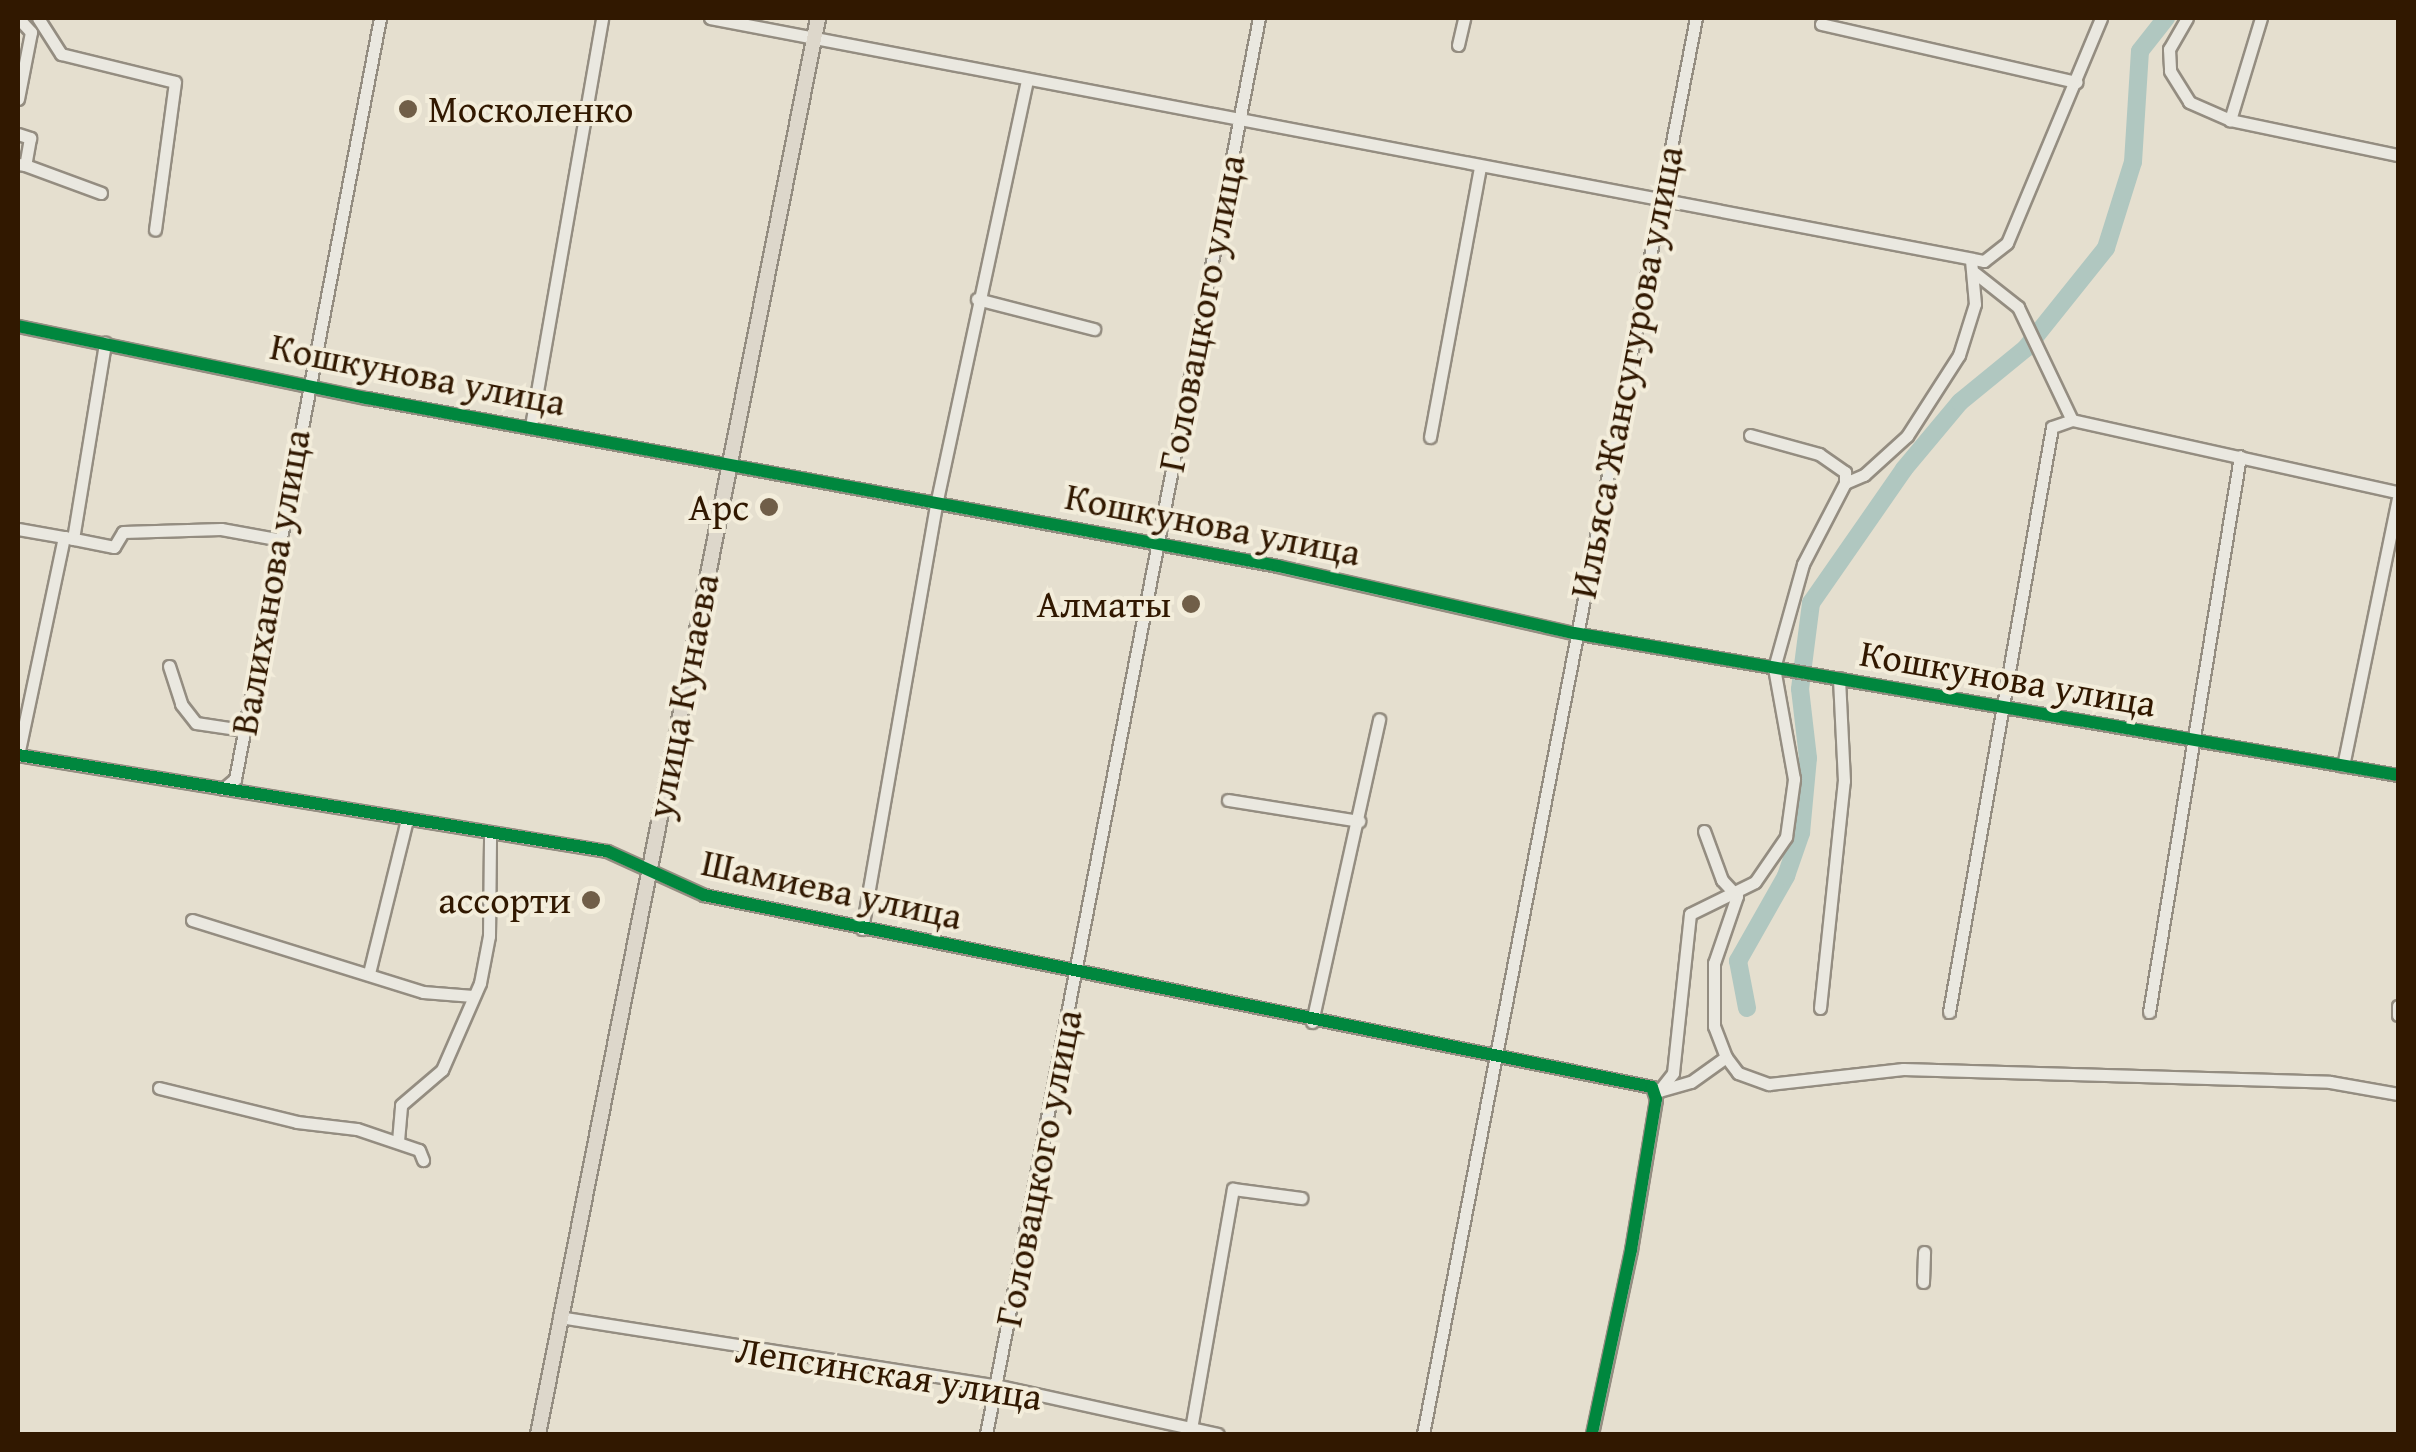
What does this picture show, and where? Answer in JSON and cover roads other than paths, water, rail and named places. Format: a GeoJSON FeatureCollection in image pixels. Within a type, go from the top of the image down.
{"type":"FeatureCollection","features":[{"type":"Feature","properties":{"kind":"main road","name":"улица Кунаева"},"geometry":{"type":"LineString","coordinates":[[538,1434],[818,18]]}},
{"type":"Feature","properties":{"kind":"street"},"geometry":{"type":"LineString","coordinates":[[18,18],[31,32],[18,99]]}},
{"type":"Feature","properties":{"kind":"street"},"geometry":{"type":"LineString","coordinates":[[38,18],[61,54],[175,82],[155,230]]}},
{"type":"Feature","properties":{"kind":"street","name":"Валиханова улица"},"geometry":{"type":"LineString","coordinates":[[222,789],[235,779],[276,539],[380,18]]}},
{"type":"Feature","properties":{"kind":"street"},"geometry":{"type":"LineString","coordinates":[[530,426],[602,18]]}},
{"type":"Feature","properties":{"kind":"street"},"geometry":{"type":"LineString","coordinates":[[710,18],[1660,202],[1973,267],[2018,307],[2072,420]]}},
{"type":"Feature","properties":{"kind":"street","name":"Головацкого улица"},"geometry":{"type":"LineString","coordinates":[[986,1434],[1259,18]]}},
{"type":"Feature","properties":{"kind":"street"},"geometry":{"type":"LineString","coordinates":[[1458,45],[1464,18]]}},
{"type":"Feature","properties":{"kind":"street","name":"Ильяса Жансугурова улица"},"geometry":{"type":"LineString","coordinates":[[1423,1434],[1492,1057],[1696,18]]}},
{"type":"Feature","properties":{"kind":"street"},"geometry":{"type":"LineString","coordinates":[[1973,267],[1997,256],[2007,243],[2101,18]]}},
{"type":"Feature","properties":{"kind":"street"},"geometry":{"type":"LineString","coordinates":[[2187,18],[2170,48],[2170,70],[2188,102],[2230,120],[2398,155]]}},
{"type":"Feature","properties":{"kind":"street"},"geometry":{"type":"LineString","coordinates":[[2230,120],[2262,18]]}},
{"type":"Feature","properties":{"kind":"street"},"geometry":{"type":"LineString","coordinates":[[1821,24],[2077,82]]}},
{"type":"Feature","properties":{"kind":"street"},"geometry":{"type":"LineString","coordinates":[[862,929],[936,500],[1028,80]]}},
{"type":"Feature","properties":{"kind":"street"},"geometry":{"type":"LineString","coordinates":[[18,134],[30,138],[21,164],[101,192]]}},
{"type":"Feature","properties":{"kind":"street"},"geometry":{"type":"LineString","coordinates":[[1430,437],[1480,168]]}},
{"type":"Feature","properties":{"kind":"street"},"geometry":{"type":"LineString","coordinates":[[1845,482],[1864,475],[1907,436],[1959,356],[1975,304],[1973,267]]}},
{"type":"Feature","properties":{"kind":"street"},"geometry":{"type":"LineString","coordinates":[[977,300],[1094,329]]}},
{"type":"Feature","properties":{"kind":"street","name":"Кошкунова улица"},"geometry":{"type":"LineString","coordinates":[[18,326],[1155,542],[1574,633],[1839,678],[1998,710],[2398,775]]}},
{"type":"Feature","properties":{"kind":"street"},"geometry":{"type":"LineString","coordinates":[[18,755],[69,538],[105,343]]}},
{"type":"Feature","properties":{"kind":"street"},"geometry":{"type":"LineString","coordinates":[[1949,1012],[2048,435],[2058,421],[2072,420],[2240,456],[2398,496],[2342,766]]}},
{"type":"Feature","properties":{"kind":"street"},"geometry":{"type":"LineString","coordinates":[[1655,1089],[1673,1073],[1690,914],[1737,896],[1773,860],[1791,816],[1794,779],[1780,670],[1804,564],[1845,482],[1845,472],[1819,454],[1750,434]]}},
{"type":"Feature","properties":{"kind":"street"},"geometry":{"type":"LineString","coordinates":[[2149,1012],[2240,456]]}},
{"type":"Feature","properties":{"kind":"street"},"geometry":{"type":"LineString","coordinates":[[18,529],[114,547],[123,532],[222,530],[276,539]]}},
{"type":"Feature","properties":{"kind":"street"},"geometry":{"type":"LineString","coordinates":[[170,666],[181,704],[196,723],[243,730]]}},
{"type":"Feature","properties":{"kind":"street"},"geometry":{"type":"LineString","coordinates":[[1820,1008],[1844,781],[1839,678]]}},
{"type":"Feature","properties":{"kind":"street"},"geometry":{"type":"LineString","coordinates":[[1312,1022],[1379,719]]}},
{"type":"Feature","properties":{"kind":"street","name":"Шамиева улица"},"geometry":{"type":"LineString","coordinates":[[18,755],[607,851],[704,895],[1655,1089]]}},
{"type":"Feature","properties":{"kind":"street"},"geometry":{"type":"LineString","coordinates":[[1228,800],[1359,821]]}},
{"type":"Feature","properties":{"kind":"street"},"geometry":{"type":"LineString","coordinates":[[368,973],[408,819]]}},
{"type":"Feature","properties":{"kind":"street"},"geometry":{"type":"LineString","coordinates":[[1704,831],[1722,880],[1737,896]]}},
{"type":"Feature","properties":{"kind":"street"},"geometry":{"type":"LineString","coordinates":[[398,1141],[400,1104],[442,1070],[473,996],[489,936],[490,832]]}},
{"type":"Feature","properties":{"kind":"street"},"geometry":{"type":"LineString","coordinates":[[1737,896],[1714,963],[1714,1026],[1726,1057],[1738,1073],[1769,1084],[1903,1069],[2330,1082],[2398,1094]]}},
{"type":"Feature","properties":{"kind":"street"},"geometry":{"type":"LineString","coordinates":[[192,920],[423,992],[473,996]]}},
{"type":"Feature","properties":{"kind":"street"},"geometry":{"type":"LineString","coordinates":[[2398,1006],[2398,1015]]}},
{"type":"Feature","properties":{"kind":"street"},"geometry":{"type":"LineString","coordinates":[[1655,1089],[1691,1082],[1726,1057]]}},
{"type":"Feature","properties":{"kind":"street"},"geometry":{"type":"LineString","coordinates":[[158,1088],[398,1141],[419,1150],[423,1160]]}},
{"type":"Feature","properties":{"kind":"street"},"geometry":{"type":"LineString","coordinates":[[1592,1434],[1631,1250],[1655,1089]]}},
{"type":"Feature","properties":{"kind":"street"},"geometry":{"type":"LineString","coordinates":[[1191,1429],[1234,1190],[1301,1198]]}},
{"type":"Feature","properties":{"kind":"street"},"geometry":{"type":"LineString","coordinates":[[1923,1282],[1924,1252]]}},
{"type":"Feature","properties":{"kind":"street","name":"Лепсинская улица"},"geometry":{"type":"LineString","coordinates":[[559,1317],[996,1386],[1218,1434]]}},
{"type":"Feature","properties":{"kind":"waterway"},"geometry":{"type":"LineString","coordinates":[[1747,1008],[1738,961],[1786,876],[1801,833],[1808,758],[1800,689],[1811,603],[1904,469],[1960,402],[2026,348],[2106,248],[2133,162],[2140,51],[2166,18]]}},
{"type":"Feature","properties":{"kind":"place","name":"Москоленко"},"geometry":{"type":"Point","coordinates":[408,109]}},
{"type":"Feature","properties":{"kind":"place","name":"Арс"},"geometry":{"type":"Point","coordinates":[769,507]}},
{"type":"Feature","properties":{"kind":"place","name":"Алматы"},"geometry":{"type":"Point","coordinates":[1191,604]}},
{"type":"Feature","properties":{"kind":"place","name":"ассорти"},"geometry":{"type":"Point","coordinates":[591,900]}}]}
